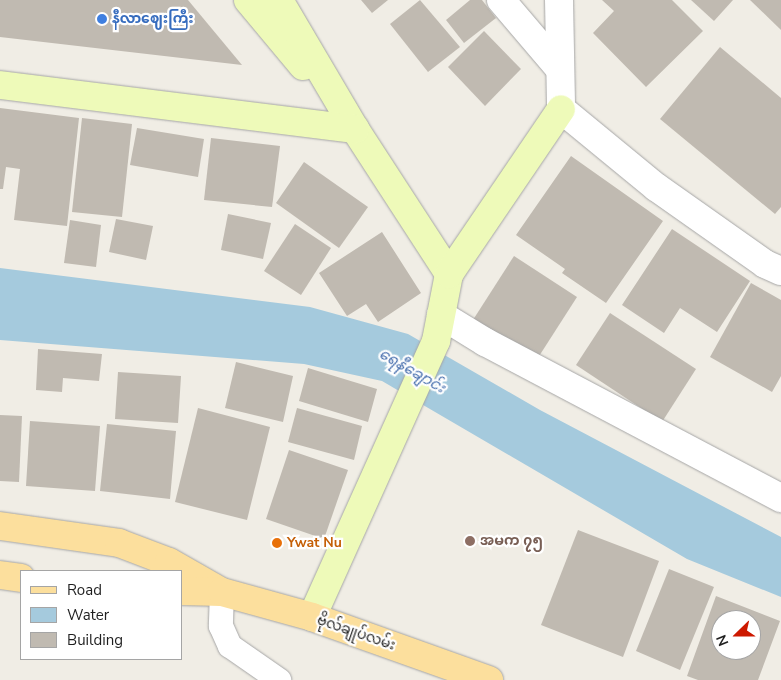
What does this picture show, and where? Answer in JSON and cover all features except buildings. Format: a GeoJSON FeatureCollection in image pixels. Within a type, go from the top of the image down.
{"type":"FeatureCollection","features":[{"type":"Feature","properties":{"kind":"main road"},"geometry":{"type":"LineString","coordinates":[[248,0],[355,129]]}},
{"type":"Feature","properties":{"kind":"main road"},"geometry":{"type":"LineString","coordinates":[[279,0],[355,129],[449,274]]}},
{"type":"Feature","properties":{"kind":"main road"},"geometry":{"type":"LineString","coordinates":[[0,85],[355,129]]}},
{"type":"Feature","properties":{"kind":"main road"},"geometry":{"type":"LineString","coordinates":[[312,617],[436,341],[449,274],[561,108]]}},
{"type":"Feature","properties":{"kind":"main road"},"geometry":{"type":"LineString","coordinates":[[0,526],[119,543],[169,562],[222,592]]}},
{"type":"Feature","properties":{"kind":"main road"},"geometry":{"type":"LineString","coordinates":[[0,575],[20,578]]}},
{"type":"Feature","properties":{"kind":"main road"},"geometry":{"type":"LineString","coordinates":[[182,591],[222,592]]}},
{"type":"Feature","properties":{"kind":"main road","name":"ဗိုလ်‌ချုပ်‌လမ်း"},"geometry":{"type":"LineString","coordinates":[[222,592],[312,617],[489,680]]}},
{"type":"Feature","properties":{"kind":"street"},"geometry":{"type":"LineString","coordinates":[[501,0],[558,66]]}},
{"type":"Feature","properties":{"kind":"street"},"geometry":{"type":"LineString","coordinates":[[559,0],[558,66],[561,108],[656,187],[765,264],[781,271]]}},
{"type":"Feature","properties":{"kind":"street"},"geometry":{"type":"LineString","coordinates":[[441,315],[484,342],[781,498]]}},
{"type":"Feature","properties":{"kind":"lane"},"geometry":{"type":"LineString","coordinates":[[222,592],[221,626],[230,646],[279,680]]}},
{"type":"Feature","properties":{"kind":"water","name":"ရေနီချောင်း"},"geometry":{"type":"Polygon","coordinates":[[[0,268],[310,307],[408,334],[540,410],[781,537],[781,597],[687,559],[382,381],[304,364],[0,340],[0,268]]]}},
{"type":"Feature","properties":{"kind":"place","name":"နီလာ‌ဈေးကြီး"},"geometry":{"type":"Point","coordinates":[102,19]}},
{"type":"Feature","properties":{"kind":"place","name":"အမက ၇၅"},"geometry":{"type":"Point","coordinates":[470,541]}},
{"type":"Feature","properties":{"kind":"place","name":"Ywat Nu"},"geometry":{"type":"Point","coordinates":[277,543]}}]}
